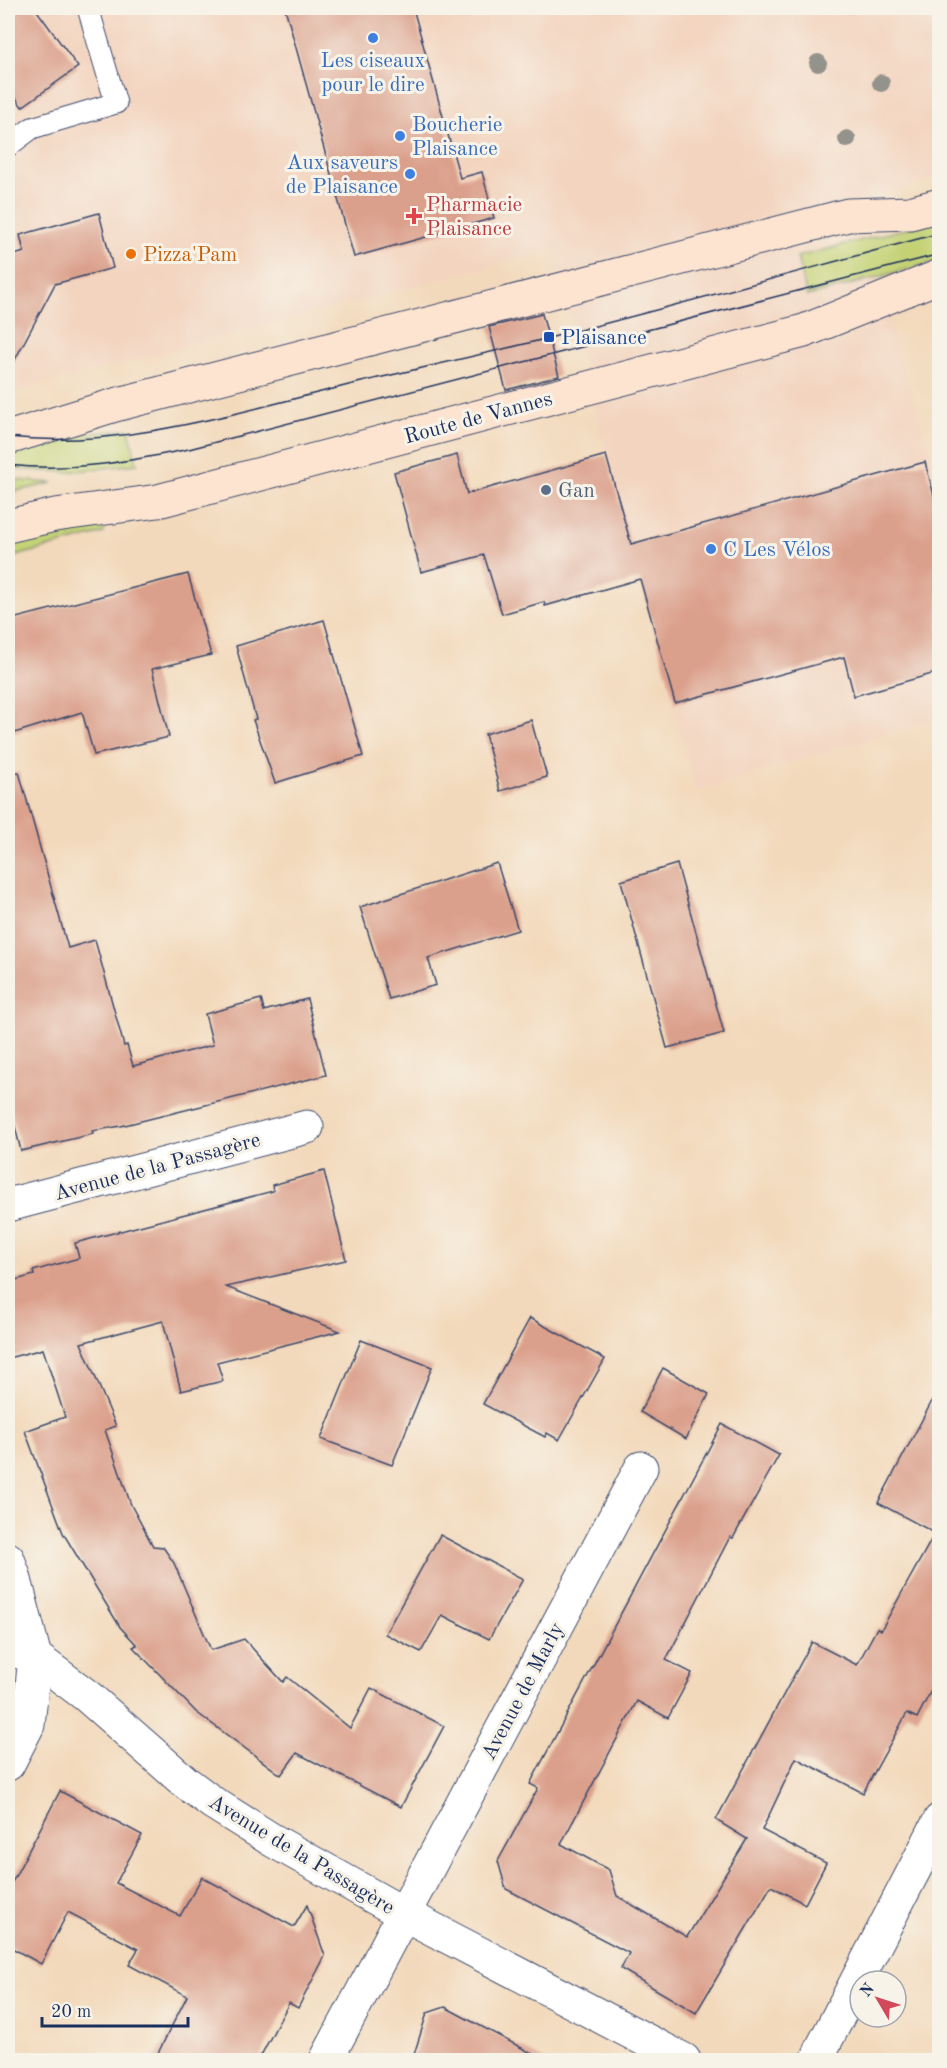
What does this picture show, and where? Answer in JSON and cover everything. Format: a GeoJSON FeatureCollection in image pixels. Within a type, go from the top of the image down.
{"type":"FeatureCollection","features":[{"type":"Feature","properties":{"kind":"main road"},"geometry":{"type":"LineString","coordinates":[[8,438],[123,403],[848,215],[910,213],[939,205]]}},
{"type":"Feature","properties":{"kind":"main road","name":"Route de Vannes"},"geometry":{"type":"LineString","coordinates":[[8,526],[55,515],[158,501],[804,331],[939,276]]}},
{"type":"Feature","properties":{"kind":"street","name":"Avenue de la Passagère"},"geometry":{"type":"LineString","coordinates":[[8,1205],[307,1127]]}},
{"type":"Feature","properties":{"kind":"street","name":"Avenue de Marly"},"geometry":{"type":"LineString","coordinates":[[326,2061],[641,1468]]}},
{"type":"Feature","properties":{"kind":"street"},"geometry":{"type":"LineString","coordinates":[[8,1559],[14,1576],[28,1725],[8,1764]]}},
{"type":"Feature","properties":{"kind":"street","name":"Avenue de la Passagère"},"geometry":{"type":"LineString","coordinates":[[21,1652],[87,1696],[185,1782],[213,1803],[301,1857],[404,1914],[684,2061]]}},
{"type":"Feature","properties":{"kind":"street"},"geometry":{"type":"LineString","coordinates":[[817,2061],[939,1820]]}},
{"type":"Feature","properties":{"kind":"lane"},"geometry":{"type":"LineString","coordinates":[[8,146],[32,128],[116,104],[88,8]]}},
{"type":"Feature","properties":{"kind":"shaded area"},"geometry":{"type":"Polygon","coordinates":[[[8,8],[939,8],[939,177],[852,203],[939,482],[939,718],[696,791],[553,250],[8,393],[8,8]]]}},
{"type":"Feature","properties":{"kind":"green space"},"geometry":{"type":"Polygon","coordinates":[[[939,220],[939,261],[807,296],[797,257],[939,220]]]}},
{"type":"Feature","properties":{"kind":"green space"},"geometry":{"type":"Polygon","coordinates":[[[129,429],[137,464],[68,472],[8,469],[8,451],[42,435],[88,434],[129,429]]]}},
{"type":"Feature","properties":{"kind":"green space"},"geometry":{"type":"Polygon","coordinates":[[[8,479],[53,483],[8,493],[8,479]]]}},
{"type":"Feature","properties":{"kind":"green space"},"geometry":{"type":"Polygon","coordinates":[[[103,525],[104,533],[8,558],[8,542],[103,525]]]}},
{"type":"Feature","properties":{"kind":"building"},"geometry":{"type":"Polygon","coordinates":[[[8,8],[35,8],[78,67],[22,107],[8,86],[8,8]]]}},
{"type":"Feature","properties":{"kind":"building"},"geometry":{"type":"Polygon","coordinates":[[[285,8],[413,8],[460,178],[482,172],[494,218],[354,257],[285,8]]]}},
{"type":"Feature","properties":{"kind":"building"},"geometry":{"type":"Polygon","coordinates":[[[99,213],[113,268],[55,284],[8,373],[8,257],[24,252],[20,235],[99,213]]]}},
{"type":"Feature","properties":{"kind":"building"},"geometry":{"type":"Polygon","coordinates":[[[542,314],[559,376],[506,390],[489,327],[542,314]]]}},
{"type":"Feature","properties":{"kind":"building"},"geometry":{"type":"Polygon","coordinates":[[[457,455],[467,494],[606,455],[631,544],[925,462],[939,514],[939,672],[854,696],[844,657],[675,703],[640,579],[545,606],[544,602],[502,614],[484,555],[421,572],[394,472],[457,455]]]}},
{"type":"Feature","properties":{"kind":"building"},"geometry":{"type":"Polygon","coordinates":[[[188,574],[211,655],[152,669],[169,737],[94,755],[82,712],[8,735],[8,620],[188,574]]]}},
{"type":"Feature","properties":{"kind":"building"},"geometry":{"type":"Polygon","coordinates":[[[324,620],[363,756],[275,783],[253,720],[256,719],[236,646],[324,620]]]}},
{"type":"Feature","properties":{"kind":"building"},"geometry":{"type":"Polygon","coordinates":[[[531,720],[547,777],[500,791],[485,734],[531,720]]]}},
{"type":"Feature","properties":{"kind":"building"},"geometry":{"type":"Polygon","coordinates":[[[19,772],[68,948],[95,940],[124,1046],[127,1045],[133,1066],[213,1045],[205,1014],[261,999],[264,1011],[307,999],[326,1075],[121,1126],[92,1131],[93,1134],[21,1151],[8,1098],[8,774],[19,772]]]}},
{"type":"Feature","properties":{"kind":"building"},"geometry":{"type":"Polygon","coordinates":[[[497,863],[518,930],[428,958],[436,985],[389,999],[360,907],[497,863]]]}},
{"type":"Feature","properties":{"kind":"building"},"geometry":{"type":"Polygon","coordinates":[[[677,864],[724,1033],[667,1048],[621,881],[677,864]]]}},
{"type":"Feature","properties":{"kind":"building"},"geometry":{"type":"Polygon","coordinates":[[[324,1171],[346,1260],[226,1287],[340,1331],[217,1362],[223,1381],[181,1391],[163,1321],[81,1343],[116,1426],[105,1430],[131,1505],[153,1546],[163,1547],[174,1563],[211,1650],[244,1639],[283,1682],[287,1677],[350,1728],[371,1688],[444,1726],[401,1807],[297,1753],[281,1775],[196,1712],[133,1647],[137,1645],[120,1627],[63,1533],[25,1431],[65,1417],[43,1349],[8,1358],[8,1282],[34,1275],[33,1271],[79,1258],[75,1243],[273,1191],[272,1185],[324,1171]]]}},
{"type":"Feature","properties":{"kind":"building"},"geometry":{"type":"Polygon","coordinates":[[[530,1318],[605,1359],[559,1440],[547,1433],[545,1437],[483,1404],[530,1318]]]}},
{"type":"Feature","properties":{"kind":"building"},"geometry":{"type":"Polygon","coordinates":[[[361,1340],[432,1367],[392,1465],[321,1439],[361,1340]]]}},
{"type":"Feature","properties":{"kind":"building"},"geometry":{"type":"Polygon","coordinates":[[[663,1368],[709,1394],[686,1439],[640,1412],[663,1368]]]}},
{"type":"Feature","properties":{"kind":"building"},"geometry":{"type":"Polygon","coordinates":[[[939,1388],[939,1675],[917,1718],[907,1713],[863,1793],[796,1758],[762,1830],[826,1863],[805,1904],[771,1886],[696,2013],[621,1969],[629,1953],[506,1889],[498,1861],[538,1788],[530,1784],[722,1424],[779,1455],[733,1538],[730,1537],[666,1660],[692,1673],[668,1718],[637,1701],[561,1844],[609,1870],[617,1896],[687,1937],[747,1839],[716,1820],[812,1642],[857,1665],[877,1628],[881,1630],[935,1533],[878,1503],[939,1388]]]}},
{"type":"Feature","properties":{"kind":"building"},"geometry":{"type":"Polygon","coordinates":[[[440,1535],[523,1579],[489,1639],[442,1615],[421,1652],[385,1634],[440,1535]]]}},
{"type":"Feature","properties":{"kind":"building"},"geometry":{"type":"Polygon","coordinates":[[[60,1791],[142,1835],[116,1883],[180,1916],[202,1877],[294,1927],[307,1905],[325,1956],[298,2008],[289,2003],[258,2061],[154,2061],[187,1996],[129,1965],[138,1949],[68,1912],[41,1964],[8,1946],[8,1890],[60,1791]]]}},
{"type":"Feature","properties":{"kind":"building"},"geometry":{"type":"Polygon","coordinates":[[[445,2007],[546,2061],[412,2061],[427,2013],[445,2007]]]}},
{"type":"Feature","properties":{"kind":"tram line"},"geometry":{"type":"LineString","coordinates":[[8,437],[52,440],[96,438],[184,425],[549,338],[940,233]]}},
{"type":"Feature","properties":{"kind":"tram line"},"geometry":{"type":"LineString","coordinates":[[8,465],[77,466],[143,458],[189,449],[940,254]]}},
{"type":"Feature","properties":{"kind":"place","name":"Les ciseaux pour le dire"},"geometry":{"type":"Point","coordinates":[373,38]}},
{"type":"Feature","properties":{"kind":"place","name":"Boucherie Plaisance"},"geometry":{"type":"Point","coordinates":[400,136]}},
{"type":"Feature","properties":{"kind":"place","name":"Aux saveurs de Plaisance"},"geometry":{"type":"Point","coordinates":[410,174]}},
{"type":"Feature","properties":{"kind":"place","name":"Pharmacie Plaisance"},"geometry":{"type":"Point","coordinates":[414,216]}},
{"type":"Feature","properties":{"kind":"place","name":"Pizza'Pam"},"geometry":{"type":"Point","coordinates":[131,254]}},
{"type":"Feature","properties":{"kind":"place","name":"Plaisance"},"geometry":{"type":"Point","coordinates":[549,337]}},
{"type":"Feature","properties":{"kind":"place","name":"Gan"},"geometry":{"type":"Point","coordinates":[546,490]}},
{"type":"Feature","properties":{"kind":"place","name":"C Les Vélos"},"geometry":{"type":"Point","coordinates":[711,549]}}]}
